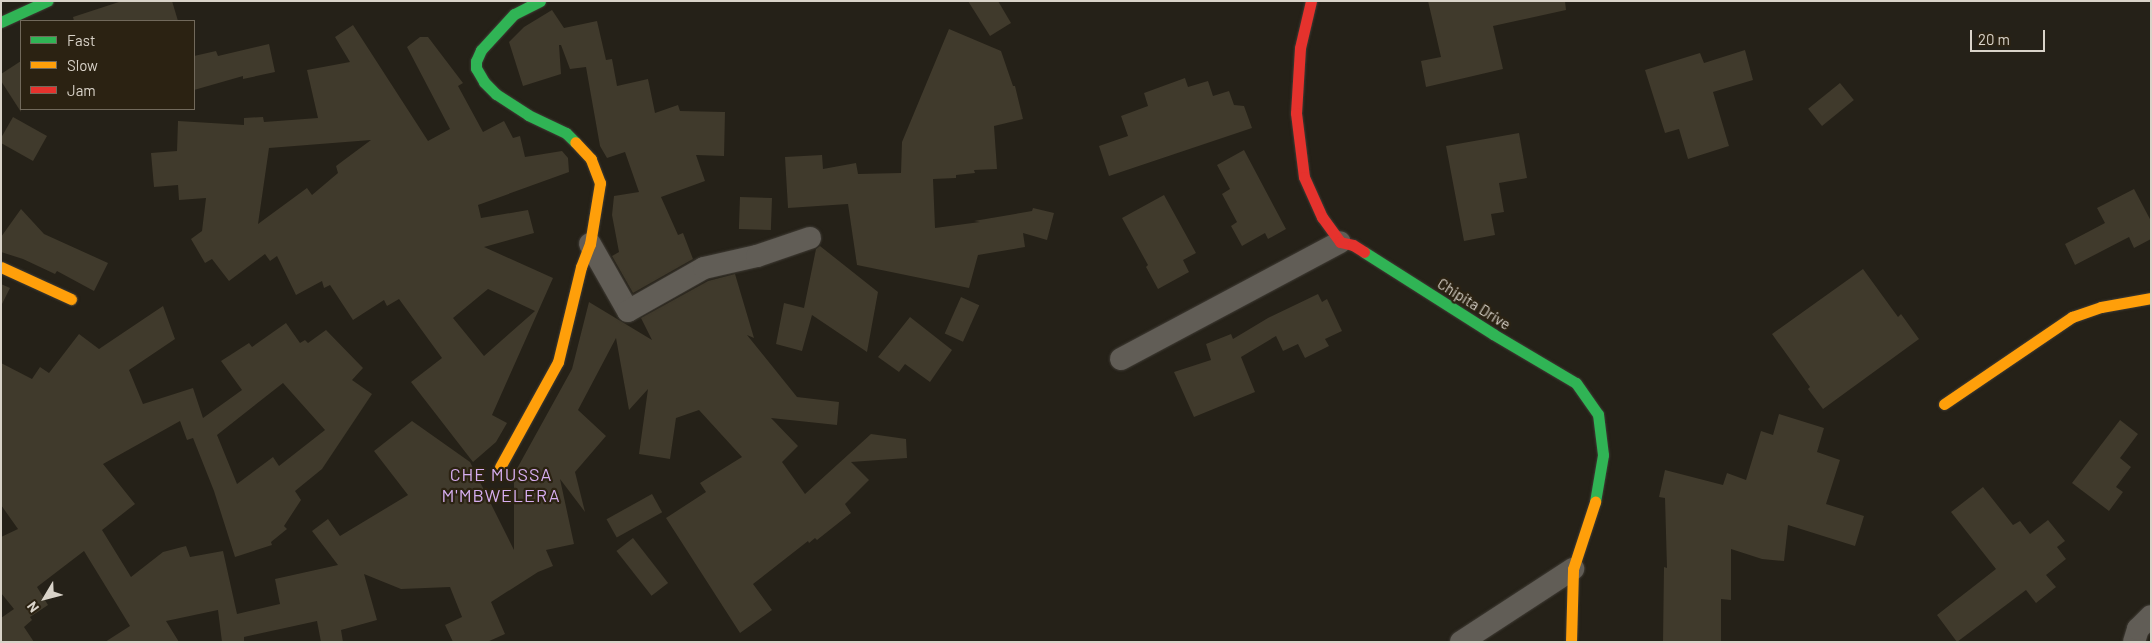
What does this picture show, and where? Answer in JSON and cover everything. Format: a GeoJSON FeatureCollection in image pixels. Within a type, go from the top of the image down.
{"type":"FeatureCollection","features":[{"type":"Feature","properties":{"kind":"street"},"geometry":{"type":"LineString","coordinates":[[1,22],[47,1]]}},
{"type":"Feature","properties":{"kind":"street"},"geometry":{"type":"LineString","coordinates":[[500,467],[558,362],[581,267],[590,244],[600,183],[597,170],[591,159],[566,133],[528,115],[496,94],[484,82],[476,68],[476,61],[481,50],[514,14],[540,1]]}},
{"type":"Feature","properties":{"kind":"street"},"geometry":{"type":"LineString","coordinates":[[1121,359],[1340,242],[1322,217],[1304,177],[1296,112],[1300,48],[1311,1]]}},
{"type":"Feature","properties":{"kind":"street"},"geometry":{"type":"LineString","coordinates":[[590,244],[628,311],[704,268],[757,256],[810,238]]}},
{"type":"Feature","properties":{"kind":"street","name":"Chipita Drive"},"geometry":{"type":"LineString","coordinates":[[1340,242],[1353,245],[1493,334],[1576,383],[1598,414],[1603,455],[1595,501],[1573,569],[1571,642]]}},
{"type":"Feature","properties":{"kind":"street"},"geometry":{"type":"LineString","coordinates":[[1,267],[71,299]]}},
{"type":"Feature","properties":{"kind":"street"},"geometry":{"type":"LineString","coordinates":[[1944,404],[2072,317],[2101,307],[2151,298]]}},
{"type":"Feature","properties":{"kind":"street"},"geometry":{"type":"LineString","coordinates":[[1461,642],[1573,569]]}},
{"type":"Feature","properties":{"kind":"street"},"geometry":{"type":"LineString","coordinates":[[2134,642],[2138,629],[2151,616]]}},
{"type":"Feature","properties":{"kind":"building"},"geometry":{"type":"Polygon","coordinates":[[[122,1],[172,1],[178,20],[74,20],[73,17],[122,1]]]}},
{"type":"Feature","properties":{"kind":"building"},"geometry":{"type":"Polygon","coordinates":[[[968,1],[998,1],[1011,23],[990,36],[968,1]]]}},
{"type":"Feature","properties":{"kind":"building"},"geometry":{"type":"Polygon","coordinates":[[[1428,1],[1565,1],[1566,10],[1493,26],[1503,69],[1426,87],[1421,61],[1441,57],[1428,1]]]}},
{"type":"Feature","properties":{"kind":"building"},"geometry":{"type":"Polygon","coordinates":[[[552,10],[564,28],[597,21],[606,60],[612,59],[617,86],[648,79],[655,113],[678,105],[680,111],[725,112],[724,156],[696,155],[705,181],[661,197],[678,235],[683,233],[693,259],[633,293],[612,256],[619,252],[612,215],[614,196],[639,192],[625,152],[607,158],[600,146],[586,67],[570,69],[561,45],[559,45],[561,74],[523,86],[509,42],[524,27],[552,10]]]}},
{"type":"Feature","properties":{"kind":"building"},"geometry":{"type":"Polygon","coordinates":[[[353,25],[428,141],[450,129],[407,47],[420,37],[428,37],[463,83],[458,86],[483,132],[504,121],[513,138],[520,136],[525,157],[562,151],[568,158],[569,172],[478,205],[481,218],[528,210],[534,233],[484,247],[553,278],[492,415],[507,423],[496,442],[473,462],[411,382],[442,358],[399,299],[387,306],[384,300],[353,320],[330,285],[324,288],[322,281],[296,295],[277,256],[270,261],[265,254],[229,281],[212,259],[205,263],[191,239],[202,231],[206,198],[179,200],[178,185],[154,187],[151,153],[177,151],[178,121],[244,125],[244,118],[263,117],[264,122],[318,118],[307,70],[350,62],[335,37],[353,25]],[[371,140],[269,148],[258,224],[307,188],[312,195],[338,173],[336,166],[371,140]],[[488,289],[453,318],[484,356],[535,311],[488,289]]]}},
{"type":"Feature","properties":{"kind":"building"},"geometry":{"type":"Polygon","coordinates":[[[949,29],[1001,51],[1013,86],[1015,86],[1023,119],[994,126],[997,169],[974,170],[975,173],[956,175],[956,178],[933,179],[935,228],[980,222],[974,221],[1032,211],[1033,208],[1054,213],[1047,240],[1023,233],[1025,247],[978,255],[969,288],[857,265],[848,204],[788,208],[785,157],[822,155],[823,169],[856,163],[858,174],[901,173],[902,142],[949,29]]]}},
{"type":"Feature","properties":{"kind":"building"},"geometry":{"type":"Polygon","coordinates":[[[269,44],[275,72],[243,79],[243,76],[195,90],[195,56],[216,51],[218,56],[269,44]]]}},
{"type":"Feature","properties":{"kind":"building"},"geometry":{"type":"Polygon","coordinates":[[[1745,50],[1753,80],[1713,92],[1729,146],[1688,159],[1679,129],[1665,133],[1645,70],[1700,53],[1704,63],[1745,50]]]}},
{"type":"Feature","properties":{"kind":"building"},"geometry":{"type":"Polygon","coordinates":[[[20,62],[21,112],[1,81],[1,74],[20,62]]]}},
{"type":"Feature","properties":{"kind":"building"},"geometry":{"type":"Polygon","coordinates":[[[1185,78],[1188,87],[1208,81],[1213,96],[1229,91],[1234,105],[1244,106],[1252,128],[1109,176],[1099,146],[1128,136],[1121,116],[1148,106],[1144,93],[1185,78]]]}},
{"type":"Feature","properties":{"kind":"building"},"geometry":{"type":"Polygon","coordinates":[[[1840,83],[1854,100],[1822,126],[1808,109],[1840,83]]]}},
{"type":"Feature","properties":{"kind":"building"},"geometry":{"type":"Polygon","coordinates":[[[13,117],[47,136],[33,161],[1,143],[1,138],[13,117]]]}},
{"type":"Feature","properties":{"kind":"building"},"geometry":{"type":"Polygon","coordinates":[[[1519,133],[1527,178],[1499,183],[1504,212],[1491,214],[1495,235],[1464,241],[1446,146],[1519,133]]]}},
{"type":"Feature","properties":{"kind":"building"},"geometry":{"type":"Polygon","coordinates":[[[1244,150],[1286,229],[1268,239],[1265,233],[1242,246],[1231,226],[1237,222],[1222,194],[1230,189],[1217,165],[1244,150]]]}},
{"type":"Feature","properties":{"kind":"building"},"geometry":{"type":"Polygon","coordinates":[[[2134,189],[2151,221],[2151,239],[2134,248],[2129,237],[2075,265],[2065,244],[2105,223],[2097,208],[2134,189]]]}},
{"type":"Feature","properties":{"kind":"building"},"geometry":{"type":"Polygon","coordinates":[[[1164,195],[1196,253],[1183,260],[1189,272],[1158,289],[1146,267],[1148,265],[1122,218],[1164,195]]]}},
{"type":"Feature","properties":{"kind":"building"},"geometry":{"type":"Polygon","coordinates":[[[740,197],[772,198],[771,230],[739,229],[740,197]]]}},
{"type":"Feature","properties":{"kind":"building"},"geometry":{"type":"Polygon","coordinates":[[[21,209],[44,234],[108,263],[94,291],[57,271],[55,274],[23,259],[1,252],[1,237],[21,209]]]}},
{"type":"Feature","properties":{"kind":"building"},"geometry":{"type":"Polygon","coordinates":[[[820,246],[878,292],[867,352],[812,315],[802,351],[776,344],[784,303],[804,308],[816,249],[820,246]]]}},
{"type":"Feature","properties":{"kind":"building"},"geometry":{"type":"Polygon","coordinates":[[[1863,269],[1898,317],[1901,314],[1919,339],[1823,409],[1808,389],[1810,387],[1772,334],[1863,269]]]}},
{"type":"Feature","properties":{"kind":"building"},"geometry":{"type":"Polygon","coordinates":[[[735,274],[754,338],[747,335],[797,397],[839,402],[837,425],[771,418],[798,446],[782,462],[805,494],[871,434],[906,439],[907,458],[851,462],[869,480],[845,504],[851,513],[817,540],[815,538],[809,543],[808,541],[753,584],[772,610],[740,633],[666,518],[706,492],[700,483],[742,457],[699,410],[676,418],[670,459],[639,454],[648,389],[629,410],[616,338],[578,410],[606,436],[575,472],[585,512],[560,479],[574,544],[546,550],[553,566],[538,572],[491,602],[505,634],[487,642],[453,642],[445,625],[462,617],[450,587],[401,589],[364,574],[377,620],[341,630],[343,642],[321,642],[317,621],[244,637],[244,642],[222,642],[218,610],[166,621],[179,642],[105,642],[130,626],[84,551],[37,587],[48,605],[30,617],[32,620],[24,627],[34,642],[1,642],[1,618],[14,609],[1,593],[1,537],[18,529],[1,505],[1,363],[32,379],[40,367],[49,373],[79,334],[99,349],[163,306],[175,339],[129,370],[143,404],[193,388],[203,418],[242,390],[221,361],[249,343],[252,347],[286,323],[300,343],[305,340],[308,343],[326,330],[363,368],[352,380],[372,394],[322,469],[295,491],[301,500],[284,526],[287,529],[271,542],[272,545],[235,557],[214,491],[193,438],[187,440],[180,421],[103,464],[135,504],[102,530],[131,577],[163,552],[186,546],[190,557],[223,551],[237,614],[280,604],[275,579],[338,565],[312,531],[328,519],[340,536],[408,495],[374,451],[412,421],[470,462],[514,550],[514,474],[572,369],[589,302],[652,340],[641,318],[708,281],[735,274]],[[283,383],[217,435],[237,484],[273,457],[279,466],[325,430],[283,383]]]}},
{"type":"Feature","properties":{"kind":"building"},"geometry":{"type":"Polygon","coordinates":[[[1,284],[10,288],[1,306],[1,284]]]}},
{"type":"Feature","properties":{"kind":"building"},"geometry":{"type":"Polygon","coordinates":[[[1318,294],[1322,302],[1327,299],[1342,331],[1325,339],[1329,346],[1305,358],[1298,344],[1283,351],[1276,336],[1241,357],[1255,392],[1194,417],[1174,372],[1211,360],[1206,344],[1231,334],[1233,339],[1268,318],[1318,294]]]}},
{"type":"Feature","properties":{"kind":"building"},"geometry":{"type":"Polygon","coordinates":[[[961,297],[979,305],[963,342],[945,334],[961,297]]]}},
{"type":"Feature","properties":{"kind":"building"},"geometry":{"type":"Polygon","coordinates":[[[910,317],[952,350],[930,382],[905,364],[899,372],[878,357],[910,317]]]}},
{"type":"Feature","properties":{"kind":"building"},"geometry":{"type":"Polygon","coordinates":[[[1779,414],[1824,428],[1817,452],[1840,460],[1826,504],[1864,516],[1855,546],[1788,525],[1784,561],[1762,559],[1731,549],[1731,600],[1721,599],[1721,642],[1663,642],[1664,567],[1667,568],[1665,498],[1659,497],[1665,470],[1723,485],[1727,473],[1746,480],[1761,431],[1773,435],[1779,414]]]}},
{"type":"Feature","properties":{"kind":"building"},"geometry":{"type":"Polygon","coordinates":[[[2120,420],[2138,434],[2120,458],[2131,467],[2116,487],[2123,492],[2109,511],[2072,483],[2120,420]]]}},
{"type":"Feature","properties":{"kind":"building"},"geometry":{"type":"Polygon","coordinates":[[[1983,487],[2013,525],[2020,521],[2030,534],[2048,520],[2065,541],[2057,547],[2066,559],[2046,575],[2056,587],[2036,603],[2026,590],[1957,642],[1937,615],[1996,569],[1951,512],[1983,487]]]}},
{"type":"Feature","properties":{"kind":"building"},"geometry":{"type":"Polygon","coordinates":[[[652,494],[662,512],[617,538],[607,519],[652,494]]]}},
{"type":"Feature","properties":{"kind":"building"},"geometry":{"type":"Polygon","coordinates":[[[633,538],[668,583],[652,596],[616,551],[633,538]]]}},
{"type":"Feature","properties":{"kind":"traffic: fast"},"geometry":{"type":"LineString","coordinates":[[1,22],[47,1]]}},
{"type":"Feature","properties":{"kind":"traffic: fast"},"geometry":{"type":"LineString","coordinates":[[540,1],[514,14],[481,50],[476,61],[476,68],[484,82],[496,94],[528,115],[566,133],[575,142]]}},
{"type":"Feature","properties":{"kind":"traffic: fast"},"geometry":{"type":"LineString","coordinates":[[1364,252],[1493,334],[1576,383],[1598,414],[1603,455],[1595,502]]}},
{"type":"Feature","properties":{"kind":"traffic: slow"},"geometry":{"type":"LineString","coordinates":[[500,467],[558,362],[581,267],[590,244],[600,183],[591,159],[575,142]]}},
{"type":"Feature","properties":{"kind":"traffic: slow"},"geometry":{"type":"LineString","coordinates":[[1,267],[71,299]]}},
{"type":"Feature","properties":{"kind":"traffic: slow"},"geometry":{"type":"LineString","coordinates":[[1944,404],[2072,317],[2101,307],[2151,298]]}},
{"type":"Feature","properties":{"kind":"traffic: slow"},"geometry":{"type":"LineString","coordinates":[[1571,642],[1573,569],[1595,502]]}},
{"type":"Feature","properties":{"kind":"traffic: jam"},"geometry":{"type":"LineString","coordinates":[[1311,1],[1300,48],[1296,113],[1304,177],[1322,217],[1340,242],[1353,245],[1364,252]]}},
{"type":"Feature","properties":{"kind":"district","name":"CHE MUSSA M'MBWELERA"},"geometry":{"type":"Point","coordinates":[501,485]}}]}
